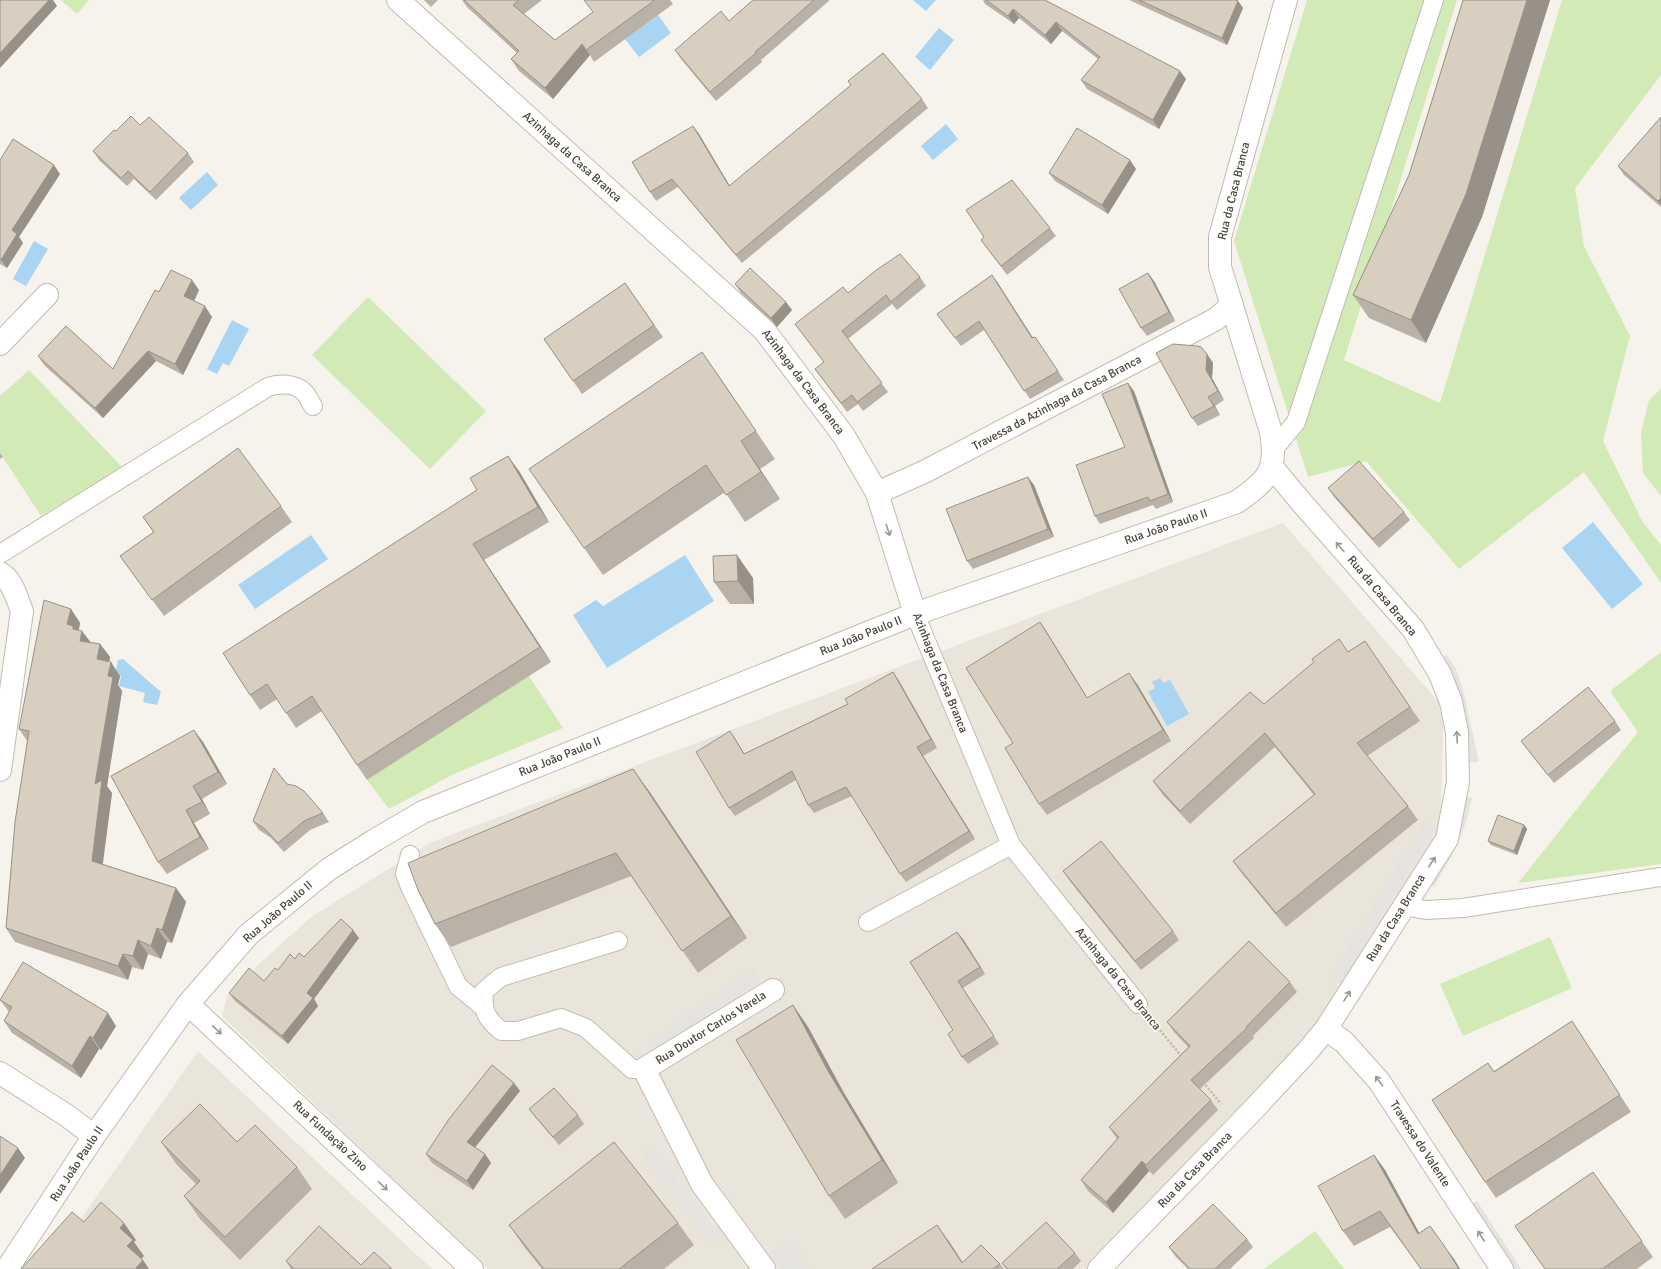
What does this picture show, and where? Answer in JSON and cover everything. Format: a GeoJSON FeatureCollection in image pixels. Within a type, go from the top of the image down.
{"type":"FeatureCollection","features":[{"type":"Feature","properties":{"kind":"street","name":"Azinhaga da Casa Branca"},"geometry":{"type":"LineString","coordinates":[[398,0],[764,330],[844,436],[876,493],[915,614]]}},
{"type":"Feature","properties":{"kind":"street","name":"Rua da Casa Branca"},"geometry":{"type":"LineString","coordinates":[[1099,1269],[1306,1054],[1326,1028],[1447,839],[1458,782],[1457,732],[1451,702],[1440,674],[1413,629],[1307,509],[1273,458],[1271,432],[1220,267],[1220,236],[1286,0]]}},
{"type":"Feature","properties":{"kind":"street"},"geometry":{"type":"LineString","coordinates":[[0,344],[47,295]]}},
{"type":"Feature","properties":{"kind":"street","name":"Travessa da Azinhaga da Casa Branca"},"geometry":{"type":"LineString","coordinates":[[876,493],[926,471],[1216,319],[1232,305]]}},
{"type":"Feature","properties":{"kind":"street","name":"Rua João Paulo II"},"geometry":{"type":"LineString","coordinates":[[8,1269],[94,1136],[188,1004],[249,934],[329,869],[423,812],[915,614],[1237,502],[1261,484],[1273,458]]}},
{"type":"Feature","properties":{"kind":"street"},"geometry":{"type":"LineString","coordinates":[[0,573],[4,575],[15,591],[22,611],[0,770]]}},
{"type":"Feature","properties":{"kind":"street","name":"Rua Doutor Carlos Varela"},"geometry":{"type":"LineString","coordinates":[[764,1269],[702,1184],[644,1069],[773,990]]}},
{"type":"Feature","properties":{"kind":"street","name":"Rua Fundação Zino"},"geometry":{"type":"LineString","coordinates":[[188,1004],[472,1269]]}},
{"type":"Feature","properties":{"kind":"street","name":"Travessa do Valente"},"geometry":{"type":"LineString","coordinates":[[1326,1028],[1344,1042],[1379,1081],[1502,1269]]}},
{"type":"Feature","properties":{"kind":"street"},"geometry":{"type":"LineString","coordinates":[[0,1073],[66,1115],[94,1136]]}},
{"type":"Feature","properties":{"kind":"lane"},"geometry":{"type":"LineString","coordinates":[[1273,458],[1296,422],[1434,0]]}},
{"type":"Feature","properties":{"kind":"lane"},"geometry":{"type":"LineString","coordinates":[[0,554],[268,387],[277,384],[289,384],[304,392],[313,406]]}},
{"type":"Feature","properties":{"kind":"lane","name":"Azinhaga da Casa Branca"},"geometry":{"type":"LineString","coordinates":[[915,614],[1011,845],[1138,1004]]}},
{"type":"Feature","properties":{"kind":"lane"},"geometry":{"type":"LineString","coordinates":[[868,922],[1011,845]]}},
{"type":"Feature","properties":{"kind":"lane"},"geometry":{"type":"LineString","coordinates":[[410,855],[405,874],[458,986],[482,1006],[491,1022],[501,1031],[518,1031],[561,1018],[586,1028],[632,1069],[644,1069]]}},
{"type":"Feature","properties":{"kind":"lane"},"geometry":{"type":"LineString","coordinates":[[1404,906],[1426,910],[1463,908],[1661,877]]}},
{"type":"Feature","properties":{"kind":"lane"},"geometry":{"type":"LineString","coordinates":[[482,1006],[484,991],[501,977],[618,941]]}},
{"type":"Feature","properties":{"kind":"path","name":"Azinhaga da Casa Branca"},"geometry":{"type":"LineString","coordinates":[[1138,1004],[1182,1057]]}},
{"type":"Feature","properties":{"kind":"path"},"geometry":{"type":"LineString","coordinates":[[1202,1081],[1222,1105]]}},
{"type":"Feature","properties":{"kind":"shaded area"},"geometry":{"type":"Polygon","coordinates":[[[1283,523],[1444,708],[1440,831],[1311,1035],[1086,1269],[488,1269],[222,1016],[227,996],[249,973],[311,917],[432,842],[1283,523]]]}},
{"type":"Feature","properties":{"kind":"shaded area"},"geometry":{"type":"Polygon","coordinates":[[[1447,655],[1456,669],[1464,694],[1479,762],[1469,762],[1456,697],[1440,660],[1447,655]]]}},
{"type":"Feature","properties":{"kind":"shaded area"},"geometry":{"type":"Polygon","coordinates":[[[1462,796],[1472,798],[1466,822],[1457,846],[1434,887],[1425,882],[1462,796]]]}},
{"type":"Feature","properties":{"kind":"shaded area"},"geometry":{"type":"Polygon","coordinates":[[[1424,822],[1434,828],[1341,984],[1330,978],[1424,822]]]}},
{"type":"Feature","properties":{"kind":"shaded area"},"geometry":{"type":"Polygon","coordinates":[[[753,968],[760,978],[660,1051],[652,1041],[753,968]]]}},
{"type":"Feature","properties":{"kind":"shaded area"},"geometry":{"type":"Polygon","coordinates":[[[198,1051],[432,1269],[46,1269],[198,1051]]]}},
{"type":"Feature","properties":{"kind":"shaded area"},"geometry":{"type":"Polygon","coordinates":[[[651,1149],[723,1239],[713,1247],[641,1156],[651,1149]]]}},
{"type":"Feature","properties":{"kind":"shaded area"},"geometry":{"type":"Polygon","coordinates":[[[1477,1201],[1521,1269],[1509,1269],[1468,1206],[1477,1201]]]}},
{"type":"Feature","properties":{"kind":"shaded area"},"geometry":{"type":"Polygon","coordinates":[[[788,1240],[810,1269],[781,1269],[769,1254],[788,1240]]]}},
{"type":"Feature","properties":{"kind":"green space"},"geometry":{"type":"Polygon","coordinates":[[[61,0],[89,0],[77,14],[61,0]]]}},
{"type":"Feature","properties":{"kind":"green space"},"geometry":{"type":"Polygon","coordinates":[[[1307,0],[1457,0],[1344,360],[1440,403],[1562,0],[1661,0],[1661,75],[1575,188],[1584,246],[1630,336],[1603,441],[1642,521],[1661,545],[1661,583],[1584,472],[1459,569],[1366,461],[1308,477],[1234,241],[1307,0]]]}},
{"type":"Feature","properties":{"kind":"green space"},"geometry":{"type":"Polygon","coordinates":[[[368,297],[486,411],[430,469],[312,355],[368,297]]]}},
{"type":"Feature","properties":{"kind":"green space"},"geometry":{"type":"Polygon","coordinates":[[[29,370],[122,467],[41,516],[0,453],[0,396],[29,370]]]}},
{"type":"Feature","properties":{"kind":"green space"},"geometry":{"type":"Polygon","coordinates":[[[1661,389],[1661,496],[1643,473],[1641,433],[1649,400],[1661,389]]]}},
{"type":"Feature","properties":{"kind":"green space"},"geometry":{"type":"Polygon","coordinates":[[[1661,652],[1661,864],[1518,883],[1638,732],[1610,691],[1661,652]]]}},
{"type":"Feature","properties":{"kind":"green space"},"geometry":{"type":"Polygon","coordinates":[[[529,676],[563,728],[452,775],[389,809],[367,780],[529,676]]]}},
{"type":"Feature","properties":{"kind":"green space"},"geometry":{"type":"Polygon","coordinates":[[[1550,937],[1572,988],[1463,1036],[1440,984],[1550,937]]]}},
{"type":"Feature","properties":{"kind":"green space"},"geometry":{"type":"Polygon","coordinates":[[[1315,1231],[1344,1269],[1264,1269],[1315,1231]]]}},
{"type":"Feature","properties":{"kind":"water"},"geometry":{"type":"Polygon","coordinates":[[[913,0],[936,0],[926,11],[913,0]]]}},
{"type":"Feature","properties":{"kind":"water"},"geometry":{"type":"Polygon","coordinates":[[[658,15],[671,33],[639,57],[625,39],[658,15]]]}},
{"type":"Feature","properties":{"kind":"water"},"geometry":{"type":"Polygon","coordinates":[[[939,28],[954,40],[930,70],[915,57],[939,28]]]}},
{"type":"Feature","properties":{"kind":"water"},"geometry":{"type":"Polygon","coordinates":[[[946,124],[958,139],[933,160],[921,146],[946,124]]]}},
{"type":"Feature","properties":{"kind":"water"},"geometry":{"type":"Polygon","coordinates":[[[207,172],[218,185],[191,210],[179,198],[207,172]]]}},
{"type":"Feature","properties":{"kind":"water"},"geometry":{"type":"Polygon","coordinates":[[[34,241],[48,249],[26,286],[13,279],[34,241]]]}},
{"type":"Feature","properties":{"kind":"water"},"geometry":{"type":"Polygon","coordinates":[[[232,320],[249,329],[229,366],[223,363],[217,374],[207,369],[232,320]]]}},
{"type":"Feature","properties":{"kind":"water"},"geometry":{"type":"Polygon","coordinates":[[[1593,522],[1643,584],[1612,609],[1562,548],[1593,522]]]}},
{"type":"Feature","properties":{"kind":"water"},"geometry":{"type":"Polygon","coordinates":[[[311,535],[328,559],[255,609],[238,585],[311,535]]]}},
{"type":"Feature","properties":{"kind":"water"},"geometry":{"type":"Polygon","coordinates":[[[685,555],[714,601],[607,668],[573,615],[596,600],[603,606],[685,555]]]}},
{"type":"Feature","properties":{"kind":"water"},"geometry":{"type":"Polygon","coordinates":[[[123,659],[161,692],[157,705],[143,702],[145,693],[119,686],[121,676],[115,675],[118,660],[123,659]]]}},
{"type":"Feature","properties":{"kind":"water"},"geometry":{"type":"Polygon","coordinates":[[[1160,678],[1163,683],[1170,680],[1189,714],[1167,726],[1148,692],[1155,688],[1152,682],[1160,678]]]}},
{"type":"Feature","properties":{"kind":"building"},"geometry":{"type":"Polygon","coordinates":[[[0,0],[49,0],[0,53],[0,0]]]}},
{"type":"Feature","properties":{"kind":"building"},"geometry":{"type":"Polygon","coordinates":[[[464,0],[519,0],[513,5],[555,40],[593,12],[584,0],[655,0],[586,50],[582,44],[545,88],[511,59],[519,51],[464,0]]]}},
{"type":"Feature","properties":{"kind":"building"},"geometry":{"type":"Polygon","coordinates":[[[753,0],[814,0],[755,52],[756,53],[710,92],[675,50],[721,11],[729,21],[753,0]]]}},
{"type":"Feature","properties":{"kind":"building"},"geometry":{"type":"Polygon","coordinates":[[[986,0],[1045,0],[1180,71],[1153,120],[1081,80],[1100,57],[1056,22],[1045,35],[1013,9],[1008,16],[986,0]]]}},
{"type":"Feature","properties":{"kind":"building"},"geometry":{"type":"Polygon","coordinates":[[[1139,0],[1235,0],[1238,1],[1222,38],[1139,0]]]}},
{"type":"Feature","properties":{"kind":"building"},"geometry":{"type":"Polygon","coordinates":[[[1463,0],[1527,0],[1466,194],[1411,320],[1353,295],[1409,175],[1463,0]]]}},
{"type":"Feature","properties":{"kind":"building"},"geometry":{"type":"Polygon","coordinates":[[[883,53],[922,99],[736,255],[672,179],[650,192],[632,162],[693,126],[729,186],[851,85],[848,81],[883,53]]]}},
{"type":"Feature","properties":{"kind":"building"},"geometry":{"type":"Polygon","coordinates":[[[131,116],[140,125],[149,117],[188,153],[150,192],[128,171],[121,178],[93,151],[114,130],[116,131],[131,116]]]}},
{"type":"Feature","properties":{"kind":"building"},"geometry":{"type":"Polygon","coordinates":[[[1661,117],[1661,198],[1658,201],[1618,166],[1661,117]]]}},
{"type":"Feature","properties":{"kind":"building"},"geometry":{"type":"Polygon","coordinates":[[[1077,128],[1130,160],[1102,205],[1049,173],[1077,128]]]}},
{"type":"Feature","properties":{"kind":"building"},"geometry":{"type":"Polygon","coordinates":[[[13,139],[54,165],[12,230],[17,234],[1,260],[0,160],[13,139]]]}},
{"type":"Feature","properties":{"kind":"building"},"geometry":{"type":"Polygon","coordinates":[[[1012,180],[1050,228],[1001,266],[981,240],[984,237],[966,210],[1012,180]]]}},
{"type":"Feature","properties":{"kind":"building"},"geometry":{"type":"Polygon","coordinates":[[[900,254],[920,277],[891,302],[886,295],[842,331],[882,383],[857,402],[852,395],[841,403],[815,369],[824,362],[795,324],[843,287],[848,293],[875,271],[900,254]]]}},
{"type":"Feature","properties":{"kind":"building"},"geometry":{"type":"Polygon","coordinates":[[[750,268],[786,302],[771,318],[735,284],[750,268]]]}},
{"type":"Feature","properties":{"kind":"building"},"geometry":{"type":"Polygon","coordinates":[[[171,270],[192,280],[184,296],[205,306],[175,364],[148,351],[95,408],[38,356],[66,326],[113,369],[155,290],[159,292],[171,270]]]}},
{"type":"Feature","properties":{"kind":"building"},"geometry":{"type":"Polygon","coordinates":[[[1148,273],[1169,312],[1141,328],[1119,289],[1148,273]]]}},
{"type":"Feature","properties":{"kind":"building"},"geometry":{"type":"Polygon","coordinates":[[[992,275],[1032,338],[1035,337],[1058,371],[1024,391],[979,321],[955,338],[937,314],[992,275]]]}},
{"type":"Feature","properties":{"kind":"building"},"geometry":{"type":"Polygon","coordinates":[[[625,283],[654,325],[573,381],[544,339],[625,283]]]}},
{"type":"Feature","properties":{"kind":"building"},"geometry":{"type":"Polygon","coordinates":[[[1173,344],[1201,347],[1207,354],[1206,370],[1218,391],[1208,397],[1214,406],[1192,418],[1156,353],[1173,344]]]}},
{"type":"Feature","properties":{"kind":"building"},"geometry":{"type":"Polygon","coordinates":[[[702,352],[756,431],[741,441],[761,472],[726,495],[706,465],[584,548],[529,469],[702,352]]]}},
{"type":"Feature","properties":{"kind":"building"},"geometry":{"type":"Polygon","coordinates":[[[1128,383],[1168,494],[1150,501],[1148,497],[1095,516],[1076,465],[1125,447],[1102,394],[1128,383]]]}},
{"type":"Feature","properties":{"kind":"building"},"geometry":{"type":"Polygon","coordinates":[[[238,448],[281,506],[152,600],[120,556],[154,532],[143,517],[238,448]]]}},
{"type":"Feature","properties":{"kind":"building"},"geometry":{"type":"Polygon","coordinates":[[[508,456],[538,507],[473,544],[540,647],[357,765],[312,696],[286,713],[267,684],[250,695],[223,653],[477,490],[470,478],[508,456]]]}},
{"type":"Feature","properties":{"kind":"building"},"geometry":{"type":"Polygon","coordinates":[[[1359,461],[1404,512],[1373,539],[1328,488],[1359,461]]]}},
{"type":"Feature","properties":{"kind":"building"},"geometry":{"type":"Polygon","coordinates":[[[1028,477],[1048,529],[967,561],[946,509],[1028,477]]]}},
{"type":"Feature","properties":{"kind":"building"},"geometry":{"type":"Polygon","coordinates":[[[737,555],[738,581],[714,582],[713,556],[737,555]]]}},
{"type":"Feature","properties":{"kind":"building"},"geometry":{"type":"Polygon","coordinates":[[[44,600],[71,609],[67,624],[73,626],[73,629],[82,631],[80,641],[100,644],[97,659],[111,662],[108,676],[113,677],[95,784],[102,780],[92,861],[176,888],[162,930],[157,928],[151,946],[138,940],[133,956],[123,954],[118,966],[6,928],[15,822],[29,731],[19,729],[44,600]]]}},
{"type":"Feature","properties":{"kind":"building"},"geometry":{"type":"Polygon","coordinates":[[[1040,622],[1087,698],[1129,673],[1163,730],[1039,804],[1005,748],[1013,743],[966,668],[1040,622]]]}},
{"type":"Feature","properties":{"kind":"building"},"geometry":{"type":"Polygon","coordinates":[[[1339,639],[1348,652],[1365,641],[1410,707],[1357,743],[1408,806],[1276,913],[1233,861],[1315,794],[1265,733],[1180,811],[1153,781],[1250,692],[1264,704],[1314,662],[1312,659],[1339,639]]]}},
{"type":"Feature","properties":{"kind":"building"},"geometry":{"type":"Polygon","coordinates":[[[893,672],[931,739],[917,747],[969,831],[900,874],[846,787],[808,805],[792,771],[729,808],[696,752],[730,731],[744,754],[848,704],[845,699],[893,672]]]}},
{"type":"Feature","properties":{"kind":"building"},"geometry":{"type":"Polygon","coordinates":[[[1588,687],[1615,721],[1548,775],[1521,741],[1588,687]]]}},
{"type":"Feature","properties":{"kind":"building"},"geometry":{"type":"Polygon","coordinates":[[[194,730],[218,772],[193,786],[202,802],[186,810],[200,837],[158,862],[111,776],[194,730]]]}},
{"type":"Feature","properties":{"kind":"building"},"geometry":{"type":"Polygon","coordinates":[[[274,768],[287,784],[296,786],[304,791],[323,813],[304,821],[278,843],[265,829],[253,821],[274,768]]]}},
{"type":"Feature","properties":{"kind":"building"},"geometry":{"type":"Polygon","coordinates":[[[633,769],[731,916],[682,951],[616,853],[435,924],[418,890],[408,863],[633,769]]]}},
{"type":"Feature","properties":{"kind":"building"},"geometry":{"type":"Polygon","coordinates":[[[1498,815],[1524,825],[1514,851],[1488,841],[1498,815]]]}},
{"type":"Feature","properties":{"kind":"building"},"geometry":{"type":"Polygon","coordinates":[[[1101,841],[1173,931],[1135,961],[1063,871],[1101,841]]]}},
{"type":"Feature","properties":{"kind":"building"},"geometry":{"type":"Polygon","coordinates":[[[341,919],[353,930],[307,993],[313,998],[282,1036],[229,993],[249,968],[264,981],[275,968],[278,970],[290,954],[295,959],[299,953],[304,957],[341,919]]]}},
{"type":"Feature","properties":{"kind":"building"},"geometry":{"type":"Polygon","coordinates":[[[957,932],[980,967],[958,981],[994,1036],[962,1057],[948,1034],[953,1030],[910,962],[957,932]]]}},
{"type":"Feature","properties":{"kind":"building"},"geometry":{"type":"Polygon","coordinates":[[[1249,941],[1290,982],[1246,1027],[1247,1028],[1191,1080],[1211,1100],[1146,1165],[1142,1161],[1106,1202],[1081,1180],[1119,1137],[1109,1127],[1190,1046],[1167,1022],[1249,941]]]}},
{"type":"Feature","properties":{"kind":"building"},"geometry":{"type":"Polygon","coordinates":[[[23,962],[108,1013],[93,1038],[90,1036],[72,1066],[4,1021],[12,1007],[0,1000],[23,962]]]}},
{"type":"Feature","properties":{"kind":"building"},"geometry":{"type":"Polygon","coordinates":[[[793,1005],[828,1071],[882,1160],[829,1196],[736,1040],[793,1005]]]}},
{"type":"Feature","properties":{"kind":"building"},"geometry":{"type":"Polygon","coordinates":[[[1572,1021],[1620,1095],[1485,1182],[1432,1100],[1488,1063],[1494,1072],[1572,1021]]]}},
{"type":"Feature","properties":{"kind":"building"},"geometry":{"type":"Polygon","coordinates":[[[492,1065],[514,1083],[467,1142],[485,1154],[467,1181],[426,1154],[449,1119],[492,1065]]]}},
{"type":"Feature","properties":{"kind":"building"},"geometry":{"type":"Polygon","coordinates":[[[554,1088],[578,1115],[553,1137],[529,1109],[554,1088]]]}},
{"type":"Feature","properties":{"kind":"building"},"geometry":{"type":"Polygon","coordinates":[[[200,1104],[237,1142],[255,1125],[297,1167],[225,1237],[184,1196],[200,1181],[161,1142],[200,1104]]]}},
{"type":"Feature","properties":{"kind":"building"},"geometry":{"type":"Polygon","coordinates":[[[0,1136],[18,1148],[0,1175],[0,1136]]]}},
{"type":"Feature","properties":{"kind":"building"},"geometry":{"type":"Polygon","coordinates":[[[614,1142],[678,1223],[619,1269],[544,1269],[509,1225],[614,1142]]]}},
{"type":"Feature","properties":{"kind":"building"},"geometry":{"type":"Polygon","coordinates":[[[1374,1155],[1418,1234],[1430,1226],[1459,1269],[1421,1269],[1380,1211],[1343,1231],[1318,1186],[1374,1155]]]}},
{"type":"Feature","properties":{"kind":"building"},"geometry":{"type":"Polygon","coordinates":[[[1593,1172],[1642,1241],[1602,1269],[1545,1269],[1515,1226],[1593,1172]]]}},
{"type":"Feature","properties":{"kind":"building"},"geometry":{"type":"Polygon","coordinates":[[[101,1202],[124,1223],[120,1228],[133,1240],[127,1246],[143,1260],[136,1268],[137,1269],[21,1269],[72,1212],[84,1222],[101,1202]]]}},
{"type":"Feature","properties":{"kind":"building"},"geometry":{"type":"Polygon","coordinates":[[[1213,1204],[1247,1239],[1215,1269],[1190,1269],[1169,1247],[1213,1204]]]}},
{"type":"Feature","properties":{"kind":"building"},"geometry":{"type":"Polygon","coordinates":[[[1046,1222],[1075,1253],[1057,1269],[1008,1269],[1002,1263],[1046,1222]]]}},
{"type":"Feature","properties":{"kind":"building"},"geometry":{"type":"Polygon","coordinates":[[[937,1225],[962,1263],[981,1245],[1000,1264],[993,1269],[872,1269],[937,1225]]]}},
{"type":"Feature","properties":{"kind":"building"},"geometry":{"type":"Polygon","coordinates":[[[319,1226],[361,1265],[374,1252],[392,1269],[294,1269],[286,1261],[319,1226]]]}}]}
